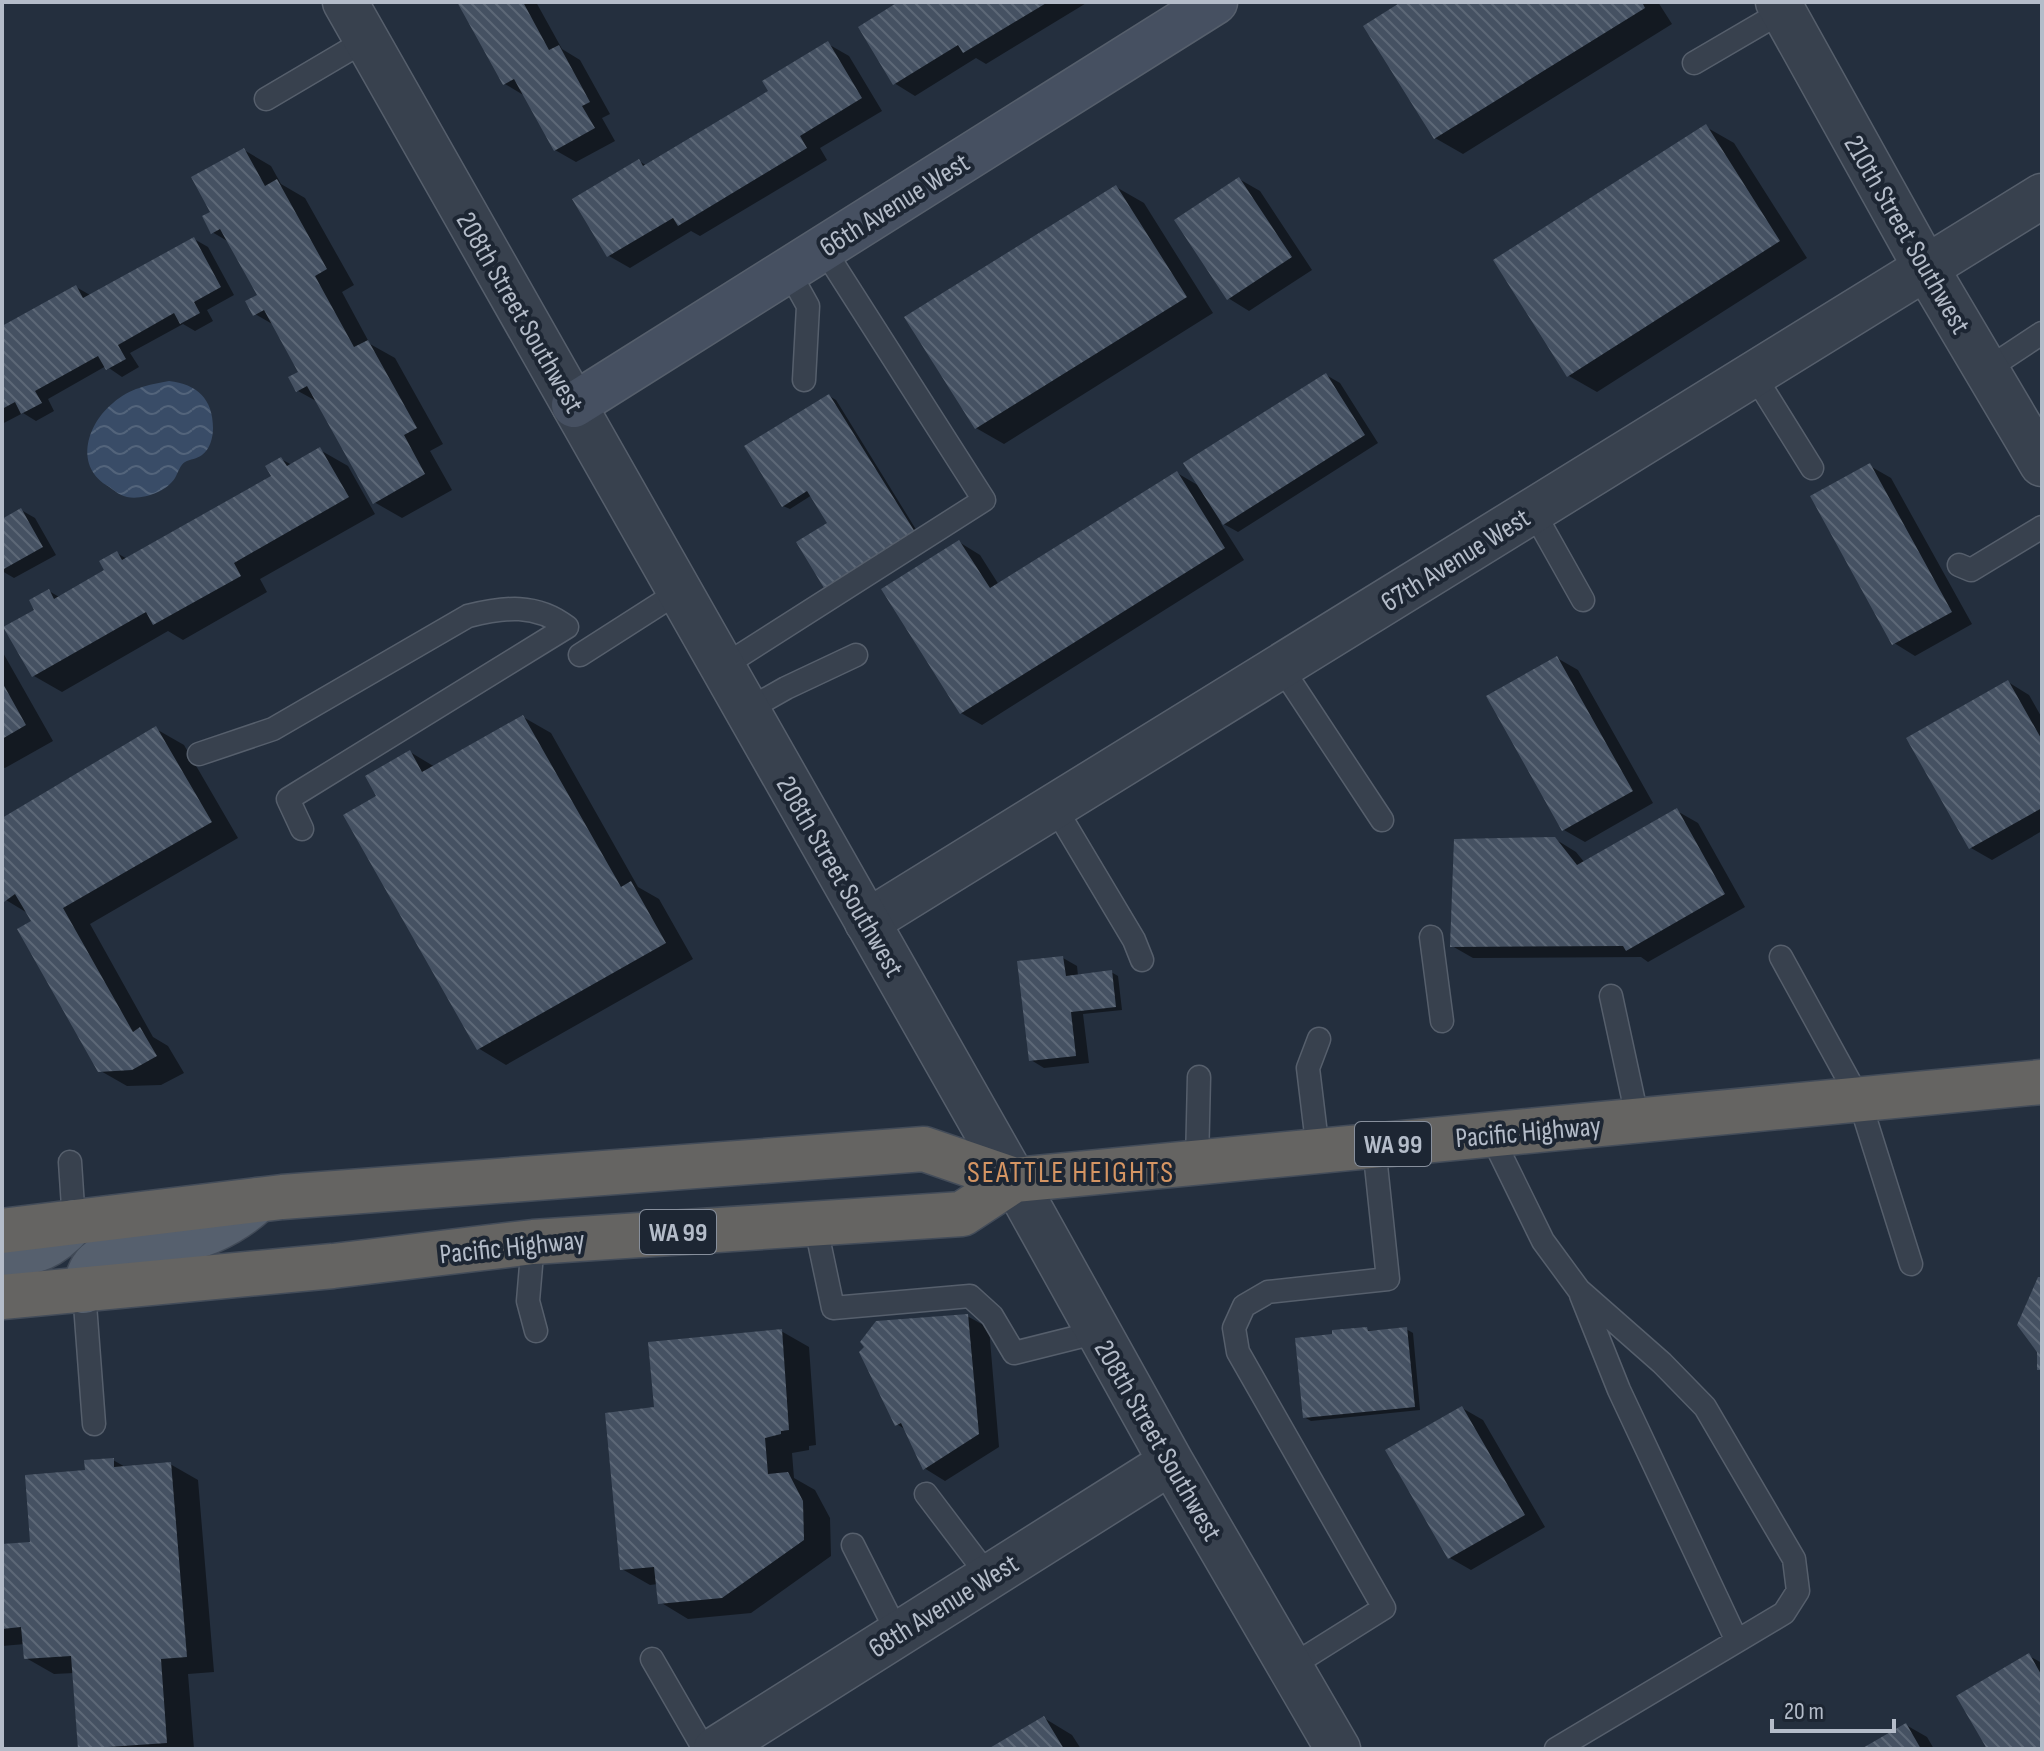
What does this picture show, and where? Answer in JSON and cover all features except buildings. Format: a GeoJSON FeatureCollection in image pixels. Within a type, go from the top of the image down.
{"type":"FeatureCollection","features":[{"type":"Feature","properties":{"kind":"highway","name":"Pacific Highway"},"geometry":{"type":"LineString","coordinates":[[2,1231],[258,1200],[924,1149],[1014,1180],[2042,1082]]}},
{"type":"Feature","properties":{"kind":"highway","name":"Pacific Highway"},"geometry":{"type":"LineString","coordinates":[[2,1297],[84,1291],[533,1242],[962,1214],[1014,1180]]}},
{"type":"Feature","properties":{"kind":"main road","name":"66th Avenue West"},"geometry":{"type":"LineString","coordinates":[[574,405],[1215,2]]}},
{"type":"Feature","properties":{"kind":"main road"},"geometry":{"type":"LineString","coordinates":[[84,1291],[93,1267],[109,1256],[126,1249],[194,1237],[216,1229],[258,1200]]}},
{"type":"Feature","properties":{"kind":"main road"},"geometry":{"type":"LineString","coordinates":[[2,1256],[45,1248],[74,1222]]}},
{"type":"Feature","properties":{"kind":"street","name":"208th Street Southwest"},"geometry":{"type":"LineString","coordinates":[[345,2],[1171,1462],[1338,1749]]}},
{"type":"Feature","properties":{"kind":"street","name":"210th Street Southwest"},"geometry":{"type":"LineString","coordinates":[[1780,7],[1926,268],[2042,464]]}},
{"type":"Feature","properties":{"kind":"street","name":"67th Avenue West"},"geometry":{"type":"LineString","coordinates":[[867,922],[2042,196]]}},
{"type":"Feature","properties":{"kind":"street","name":"68th Avenue West"},"geometry":{"type":"LineString","coordinates":[[716,1749],[1171,1462]]}},
{"type":"Feature","properties":{"kind":"lane"},"geometry":{"type":"LineString","coordinates":[[1694,63],[1780,7]]}},
{"type":"Feature","properties":{"kind":"lane"},"geometry":{"type":"LineString","coordinates":[[266,99],[366,40]]}},
{"type":"Feature","properties":{"kind":"lane"},"geometry":{"type":"LineString","coordinates":[[804,380],[808,306],[806,259]]}},
{"type":"Feature","properties":{"kind":"lane"},"geometry":{"type":"LineString","coordinates":[[722,667],[984,500],[806,259]]}},
{"type":"Feature","properties":{"kind":"lane"},"geometry":{"type":"LineString","coordinates":[[1986,370],[2042,333]]}},
{"type":"Feature","properties":{"kind":"lane"},"geometry":{"type":"LineString","coordinates":[[1754,375],[1812,468]]}},
{"type":"Feature","properties":{"kind":"lane"},"geometry":{"type":"LineString","coordinates":[[1533,511],[1583,600]]}},
{"type":"Feature","properties":{"kind":"lane"},"geometry":{"type":"LineString","coordinates":[[1959,565],[1971,570],[2042,527]]}},
{"type":"Feature","properties":{"kind":"lane"},"geometry":{"type":"LineString","coordinates":[[580,655],[680,591]]}},
{"type":"Feature","properties":{"kind":"lane"},"geometry":{"type":"LineString","coordinates":[[199,754],[273,729],[468,616],[498,608],[530,610],[552,616],[567,627],[288,799],[302,829]]}},
{"type":"Feature","properties":{"kind":"lane"},"geometry":{"type":"LineString","coordinates":[[747,710],[856,655]]}},
{"type":"Feature","properties":{"kind":"lane"},"geometry":{"type":"LineString","coordinates":[[1281,667],[1382,820]]}},
{"type":"Feature","properties":{"kind":"lane"},"geometry":{"type":"LineString","coordinates":[[1054,806],[1134,940],[1142,960]]}},
{"type":"Feature","properties":{"kind":"lane"},"geometry":{"type":"LineString","coordinates":[[1431,937],[1442,1021]]}},
{"type":"Feature","properties":{"kind":"lane"},"geometry":{"type":"LineString","coordinates":[[1781,957],[1859,1099],[1911,1264]]}},
{"type":"Feature","properties":{"kind":"lane"},"geometry":{"type":"LineString","coordinates":[[1611,996],[1638,1121]]}},
{"type":"Feature","properties":{"kind":"lane"},"geometry":{"type":"LineString","coordinates":[[1318,1151],[1308,1068],[1319,1039]]}},
{"type":"Feature","properties":{"kind":"lane"},"geometry":{"type":"LineString","coordinates":[[1197,1163],[1199,1077]]}},
{"type":"Feature","properties":{"kind":"lane"},"geometry":{"type":"LineString","coordinates":[[1491,1135],[1543,1241],[1579,1290],[1662,1363],[1705,1407],[1794,1559],[1798,1591],[1784,1613],[1556,1749]]}},
{"type":"Feature","properties":{"kind":"lane"},"geometry":{"type":"LineString","coordinates":[[1290,1667],[1384,1608],[1238,1352],[1234,1328],[1244,1306],[1268,1292],[1388,1279],[1374,1146]]}},
{"type":"Feature","properties":{"kind":"lane"},"geometry":{"type":"LineString","coordinates":[[70,1162],[74,1222]]}},
{"type":"Feature","properties":{"kind":"lane"},"geometry":{"type":"LineString","coordinates":[[815,1223],[833,1308],[970,1296],[992,1316],[1014,1353],[1098,1332]]}},
{"type":"Feature","properties":{"kind":"lane"},"geometry":{"type":"LineString","coordinates":[[533,1242],[528,1301],[536,1331]]}},
{"type":"Feature","properties":{"kind":"lane"},"geometry":{"type":"LineString","coordinates":[[1579,1290],[1619,1390],[1737,1641]]}},
{"type":"Feature","properties":{"kind":"lane"},"geometry":{"type":"LineString","coordinates":[[84,1291],[94,1424]]}},
{"type":"Feature","properties":{"kind":"lane"},"geometry":{"type":"LineString","coordinates":[[926,1494],[989,1577]]}},
{"type":"Feature","properties":{"kind":"lane"},"geometry":{"type":"LineString","coordinates":[[853,1545],[898,1634]]}},
{"type":"Feature","properties":{"kind":"lane"},"geometry":{"type":"LineString","coordinates":[[652,1659],[704,1749]]}},
{"type":"Feature","properties":{"kind":"water"},"geometry":{"type":"Polygon","coordinates":[[[169,381],[188,386],[206,401],[212,418],[210,443],[202,455],[183,463],[171,483],[160,491],[133,498],[124,496],[106,485],[90,466],[88,444],[91,432],[104,411],[119,398],[140,388],[169,381]]]}},
{"type":"Feature","properties":{"kind":"district","name":"SEATTLE HEIGHTS"},"geometry":{"type":"Point","coordinates":[1071,1172]}}]}
